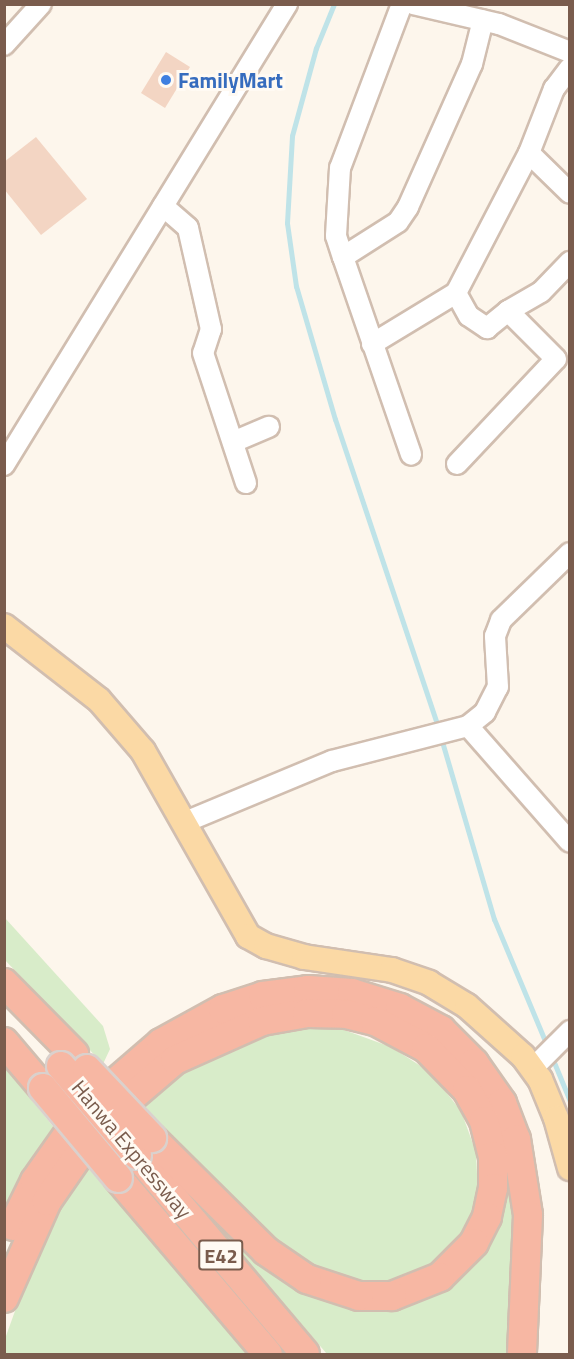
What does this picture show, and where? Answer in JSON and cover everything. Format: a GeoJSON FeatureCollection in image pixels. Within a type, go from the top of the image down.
{"type":"FeatureCollection","features":[{"type":"Feature","properties":{"kind":"highway"},"geometry":{"type":"LineString","coordinates":[[4,983],[68,1060]]}},
{"type":"Feature","properties":{"kind":"highway"},"geometry":{"type":"LineString","coordinates":[[4,1244],[35,1180],[76,1121],[103,1090],[161,1043],[223,1009],[263,996],[308,990],[351,993],[400,1008],[441,1030],[474,1063],[502,1102],[516,1139],[528,1215],[522,1354]]}},
{"type":"Feature","properties":{"kind":"highway","name":"Hanwa Expressway"},"geometry":{"type":"LineString","coordinates":[[4,1000],[68,1060],[145,1146],[305,1354]]}},
{"type":"Feature","properties":{"kind":"highway"},"geometry":{"type":"LineString","coordinates":[[4,1298],[47,1201],[107,1117],[175,1060],[224,1035],[270,1019],[308,1013],[354,1016],[394,1029],[426,1048],[467,1090],[484,1121],[493,1156],[493,1188],[487,1217],[474,1244],[440,1277],[392,1296],[359,1296],[307,1279],[266,1251],[145,1146]]}},
{"type":"Feature","properties":{"kind":"highway","name":"Hanwa Expressway"},"geometry":{"type":"LineString","coordinates":[[4,1042],[268,1354]]}},
{"type":"Feature","properties":{"kind":"main road"},"geometry":{"type":"LineString","coordinates":[[4,626],[99,700],[143,751],[243,931],[254,941],[304,957],[393,970],[429,983],[479,1015],[551,1051],[556,1118],[570,1168]]}},
{"type":"Feature","properties":{"kind":"street"},"geometry":{"type":"LineString","coordinates":[[4,45],[41,4]]}},
{"type":"Feature","properties":{"kind":"street"},"geometry":{"type":"LineString","coordinates":[[4,465],[286,4]]}},
{"type":"Feature","properties":{"kind":"street"},"geometry":{"type":"LineString","coordinates":[[402,4],[340,168],[336,236],[411,455]]}},
{"type":"Feature","properties":{"kind":"street"},"geometry":{"type":"LineString","coordinates":[[413,4],[461,10],[570,52]]}},
{"type":"Feature","properties":{"kind":"street"},"geometry":{"type":"LineString","coordinates":[[343,257],[398,222],[408,207],[472,64],[483,20]]}},
{"type":"Feature","properties":{"kind":"street"},"geometry":{"type":"LineString","coordinates":[[372,344],[456,293],[528,153],[554,89],[570,68]]}},
{"type":"Feature","properties":{"kind":"street"},"geometry":{"type":"LineString","coordinates":[[528,153],[570,193]]}},
{"type":"Feature","properties":{"kind":"street"},"geometry":{"type":"LineString","coordinates":[[163,206],[188,228],[211,329],[203,353],[246,483]]}},
{"type":"Feature","properties":{"kind":"street"},"geometry":{"type":"LineString","coordinates":[[456,293],[469,316],[487,328],[508,311],[541,291],[570,262]]}},
{"type":"Feature","properties":{"kind":"street"},"geometry":{"type":"LineString","coordinates":[[457,464],[556,359],[508,311]]}},
{"type":"Feature","properties":{"kind":"street"},"geometry":{"type":"LineString","coordinates":[[233,442],[269,427]]}},
{"type":"Feature","properties":{"kind":"street"},"geometry":{"type":"LineString","coordinates":[[183,823],[332,761],[468,726],[485,712],[498,687],[495,636],[501,620],[570,553]]}},
{"type":"Feature","properties":{"kind":"street"},"geometry":{"type":"LineString","coordinates":[[468,726],[570,842]]}},
{"type":"Feature","properties":{"kind":"green space"},"geometry":{"type":"Polygon","coordinates":[[[5,918],[103,1026],[110,1049],[103,1064],[5,960],[5,918]]]}},
{"type":"Feature","properties":{"kind":"green space"},"geometry":{"type":"Polygon","coordinates":[[[333,1026],[391,1047],[430,1072],[461,1111],[476,1152],[478,1197],[461,1238],[435,1266],[388,1285],[345,1284],[292,1258],[138,1102],[173,1073],[282,1027],[333,1026]]]}},
{"type":"Feature","properties":{"kind":"green space"},"geometry":{"type":"Polygon","coordinates":[[[5,1067],[56,1130],[5,1212],[5,1067]]]}},
{"type":"Feature","properties":{"kind":"green space"},"geometry":{"type":"Polygon","coordinates":[[[497,1137],[515,1195],[510,1354],[327,1354],[223,1233],[223,1228],[313,1295],[336,1305],[371,1311],[408,1307],[456,1282],[487,1248],[497,1137]]]}},
{"type":"Feature","properties":{"kind":"green space"},"geometry":{"type":"Polygon","coordinates":[[[84,1161],[249,1354],[5,1354],[6,1336],[41,1239],[84,1161]]]}},
{"type":"Feature","properties":{"kind":"building"},"geometry":{"type":"Polygon","coordinates":[[[166,52],[190,67],[165,108],[141,93],[166,52]]]}},
{"type":"Feature","properties":{"kind":"building"},"geometry":{"type":"Polygon","coordinates":[[[36,137],[87,199],[41,235],[4,189],[4,162],[36,137]]]}},
{"type":"Feature","properties":{"kind":"waterway"},"geometry":{"type":"LineString","coordinates":[[334,4],[316,48],[292,136],[287,223],[296,286],[335,419],[439,729]]}},
{"type":"Feature","properties":{"kind":"waterway"},"geometry":{"type":"LineString","coordinates":[[441,738],[494,919],[547,1046]]}},
{"type":"Feature","properties":{"kind":"waterway"},"geometry":{"type":"LineString","coordinates":[[551,1055],[570,1101]]}},
{"type":"Feature","properties":{"kind":"place","name":"FamilyMart"},"geometry":{"type":"Point","coordinates":[166,80]}}]}
